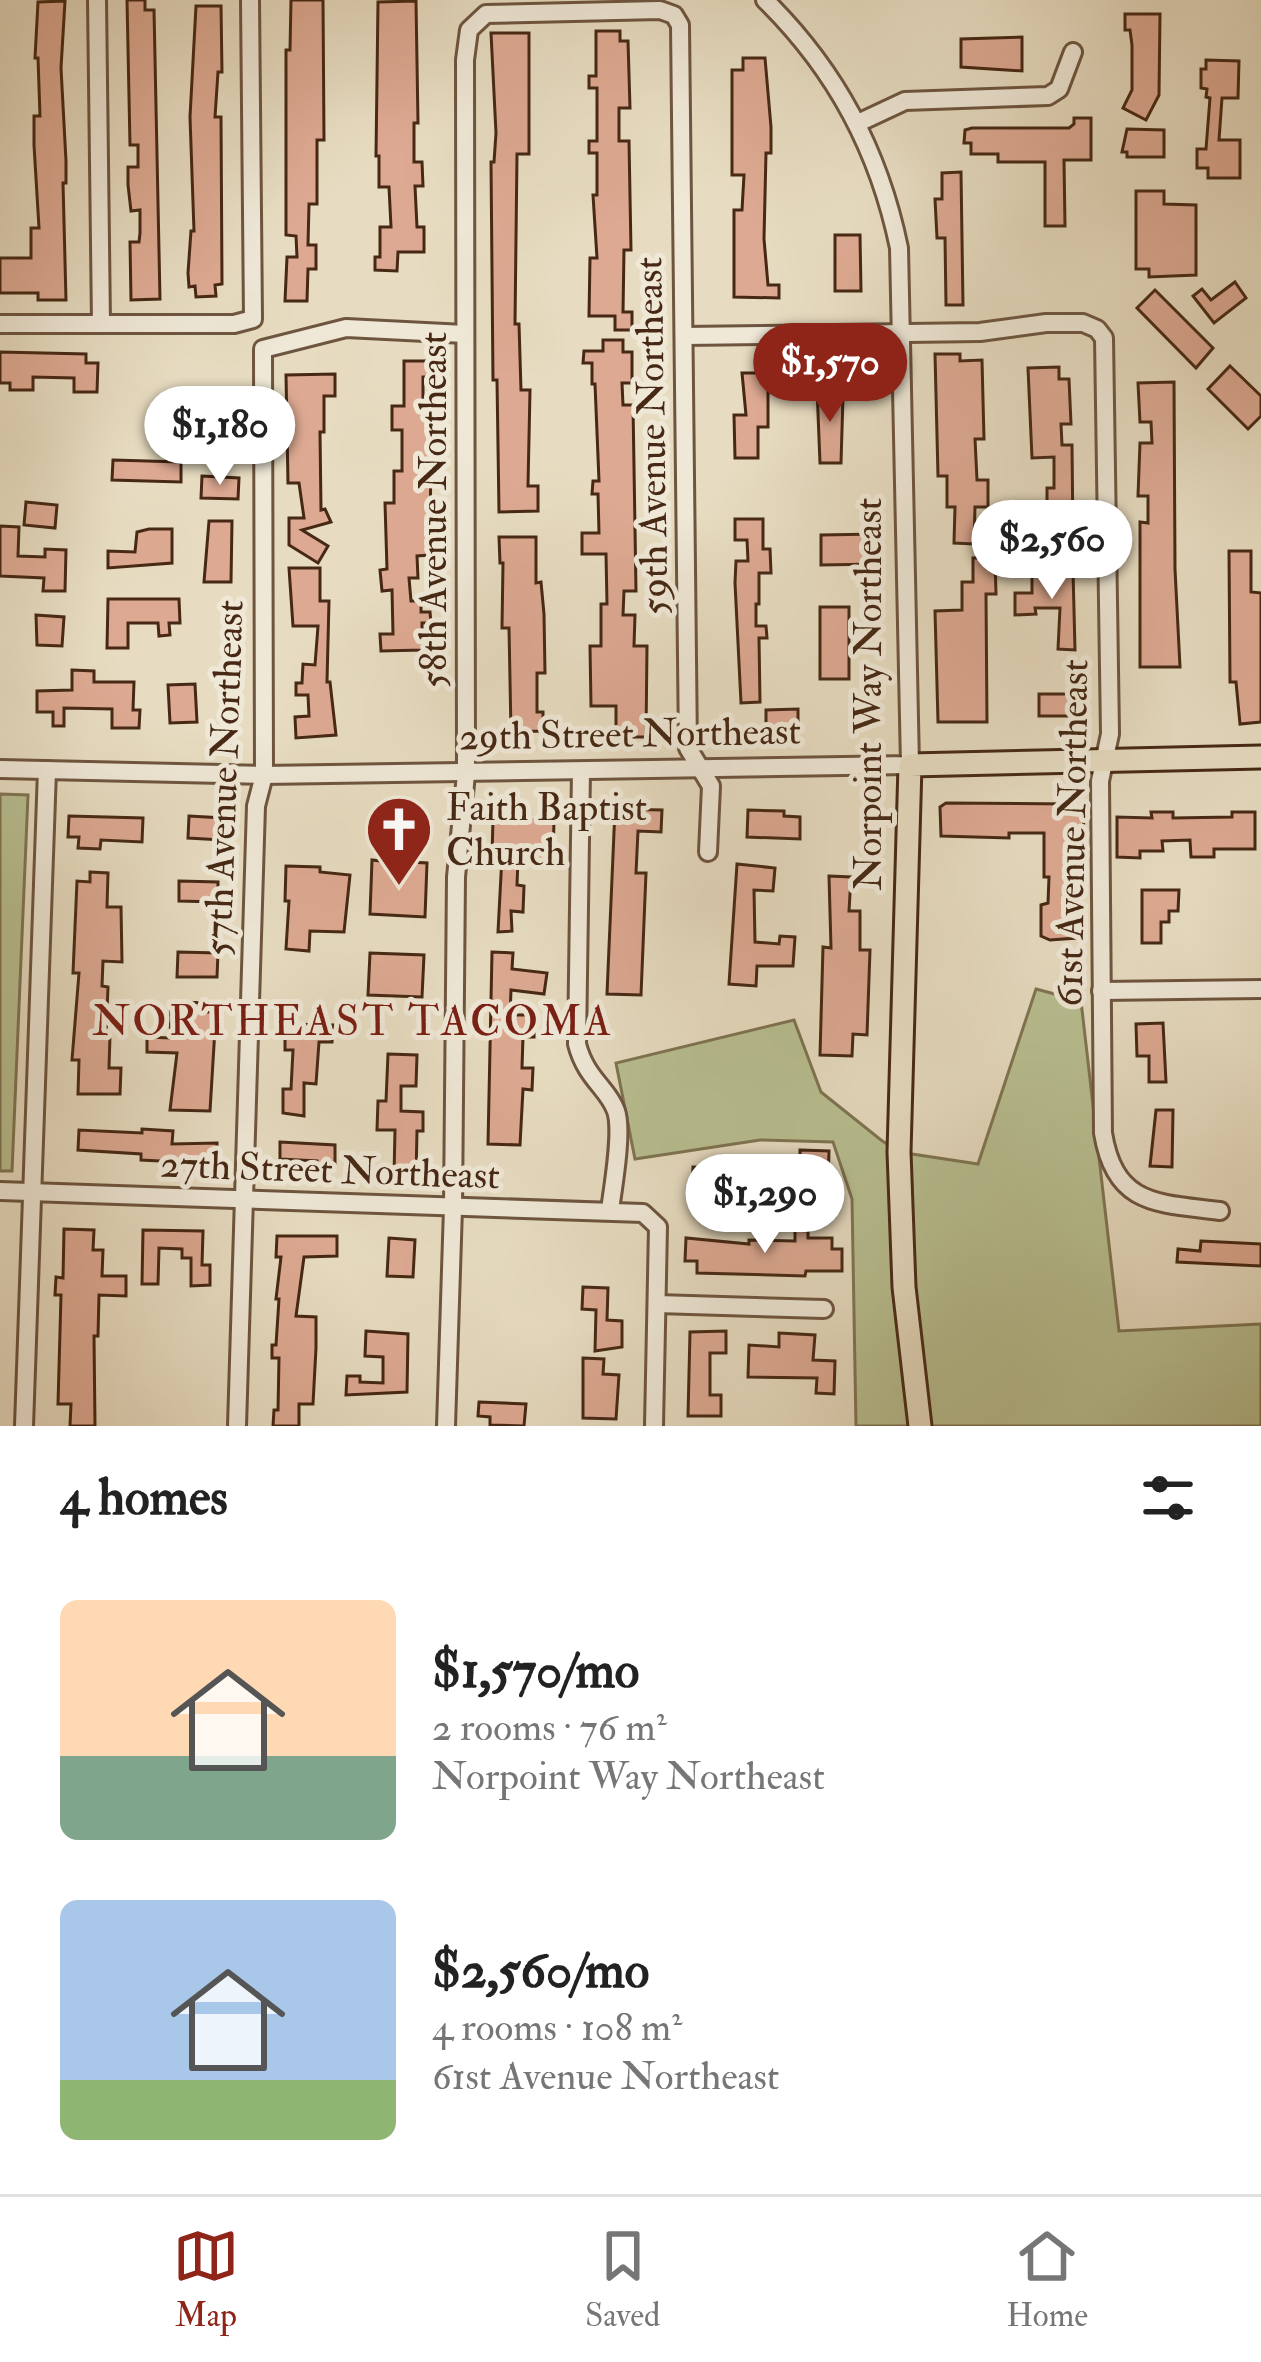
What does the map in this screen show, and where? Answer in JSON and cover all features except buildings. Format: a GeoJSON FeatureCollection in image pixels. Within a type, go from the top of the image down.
{"type":"FeatureCollection","features":[{"type":"Feature","properties":{"kind":"main road","name":"29th Street Northeast"},"geometry":{"type":"LineString","coordinates":[[910,765],[1261,757]]}},
{"type":"Feature","properties":{"kind":"main road","name":"Norpoint Way Northeast"},"geometry":{"type":"LineString","coordinates":[[910,765],[900,1213],[920,1426]]}},
{"type":"Feature","properties":{"kind":"street"},"geometry":{"type":"LineString","coordinates":[[97,0],[101,324]]}},
{"type":"Feature","properties":{"kind":"street"},"geometry":{"type":"LineString","coordinates":[[0,324],[234,324],[253,319],[250,0]]}},
{"type":"Feature","properties":{"kind":"street","name":"Norpoint Way Northeast"},"geometry":{"type":"LineString","coordinates":[[765,0],[828,74],[858,123],[888,195],[899,248],[910,765]]}},
{"type":"Feature","properties":{"kind":"street","name":"59th Avenue Northeast"},"geometry":{"type":"LineString","coordinates":[[471,26],[491,13],[660,10],[674,14],[680,25],[688,748],[711,786],[708,852]]}},
{"type":"Feature","properties":{"kind":"street","name":"58th Avenue Northeast"},"geometry":{"type":"LineString","coordinates":[[446,1426],[456,877],[466,774],[465,73],[471,26]]}},
{"type":"Feature","properties":{"kind":"street"},"geometry":{"type":"LineString","coordinates":[[858,123],[905,101],[1048,96],[1059,89],[1073,52]]}},
{"type":"Feature","properties":{"kind":"street","name":"61st Avenue Northeast"},"geometry":{"type":"LineString","coordinates":[[902,332],[980,332],[1083,323],[1097,329],[1106,347],[1110,734],[1100,781],[1103,1133],[1110,1165],[1128,1190],[1156,1203],[1220,1211]]}},
{"type":"Feature","properties":{"kind":"street","name":"57th Avenue Northeast"},"geometry":{"type":"LineString","coordinates":[[237,1426],[256,806],[264,775],[263,349],[346,328],[465,334]]}},
{"type":"Feature","properties":{"kind":"street"},"geometry":{"type":"LineString","coordinates":[[684,336],[902,332]]}},
{"type":"Feature","properties":{"kind":"street","name":"29th Street Northeast"},"geometry":{"type":"LineString","coordinates":[[0,769],[264,775],[910,765]]}},
{"type":"Feature","properties":{"kind":"street"},"geometry":{"type":"LineString","coordinates":[[23,1426],[46,770]]}},
{"type":"Feature","properties":{"kind":"street"},"geometry":{"type":"LineString","coordinates":[[581,771],[578,1044],[584,1069],[617,1112],[610,1210]]}},
{"type":"Feature","properties":{"kind":"street"},"geometry":{"type":"LineString","coordinates":[[1100,991],[1261,989]]}},
{"type":"Feature","properties":{"kind":"street","name":"27th Street Northeast"},"geometry":{"type":"LineString","coordinates":[[0,1191],[644,1214],[656,1221],[657,1304]]}},
{"type":"Feature","properties":{"kind":"street"},"geometry":{"type":"LineString","coordinates":[[654,1426],[657,1304],[824,1309]]}},
{"type":"Feature","properties":{"kind":"green space"},"geometry":{"type":"Polygon","coordinates":[[[0,794],[28,795],[12,1171],[0,1171],[0,794]]]}},
{"type":"Feature","properties":{"kind":"green space"},"geometry":{"type":"Polygon","coordinates":[[[1036,989],[1081,1001],[1119,1331],[1261,1324],[1261,1426],[856,1426],[852,1199],[833,1142],[760,1140],[635,1159],[616,1063],[794,1020],[821,1092],[881,1140],[899,1152],[978,1164],[1036,989]]]}},
{"type":"Feature","properties":{"kind":"place","name":"Faith Baptist Church"},"geometry":{"type":"Point","coordinates":[399,888]}},
{"type":"Feature","properties":{"kind":"district","name":"NORTHEAST TACOMA"},"geometry":{"type":"Point","coordinates":[353,1022]}}]}
